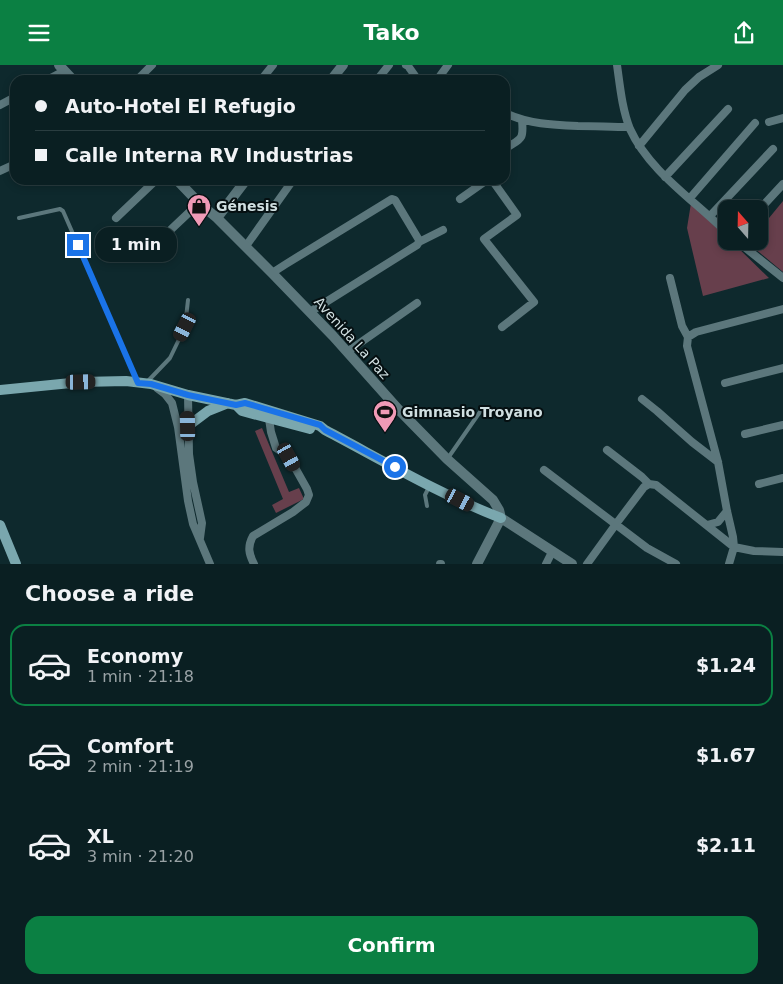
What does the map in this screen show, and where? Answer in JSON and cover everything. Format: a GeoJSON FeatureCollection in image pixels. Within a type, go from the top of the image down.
{"type":"FeatureCollection","features":[{"type":"Feature","properties":{"kind":"main road"},"geometry":{"type":"LineString","coordinates":[[0,390],[81,382],[126,381],[145,383],[188,395],[232,404],[242,411],[269,419],[318,431],[325,430]]}},
{"type":"Feature","properties":{"kind":"main road"},"geometry":{"type":"LineString","coordinates":[[183,426],[208,411],[232,404],[245,403],[320,425],[325,430],[430,485],[475,508],[501,518]]}},
{"type":"Feature","properties":{"kind":"main road"},"geometry":{"type":"LineString","coordinates":[[0,525],[16,564]]}},
{"type":"Feature","properties":{"kind":"street"},"geometry":{"type":"LineString","coordinates":[[143,75],[152,65]]}},
{"type":"Feature","properties":{"kind":"street"},"geometry":{"type":"LineString","coordinates":[[264,75],[273,65]]}},
{"type":"Feature","properties":{"kind":"street"},"geometry":{"type":"LineString","coordinates":[[334,75],[343,65]]}},
{"type":"Feature","properties":{"kind":"street"},"geometry":{"type":"LineString","coordinates":[[381,75],[389,65]]}},
{"type":"Feature","properties":{"kind":"street"},"geometry":{"type":"LineString","coordinates":[[406,65],[414,75]]}},
{"type":"Feature","properties":{"kind":"street"},"geometry":{"type":"LineString","coordinates":[[616,65],[629,127],[639,146],[666,177],[718,224]]}},
{"type":"Feature","properties":{"kind":"street"},"geometry":{"type":"LineString","coordinates":[[639,146],[686,89],[699,77],[718,65]]}},
{"type":"Feature","properties":{"kind":"street"},"geometry":{"type":"LineString","coordinates":[[666,177],[728,109]]}},
{"type":"Feature","properties":{"kind":"street"},"geometry":{"type":"LineString","coordinates":[[510,115],[522,120],[554,125],[629,127]]}},
{"type":"Feature","properties":{"kind":"street"},"geometry":{"type":"LineString","coordinates":[[769,122],[783,119]]}},
{"type":"Feature","properties":{"kind":"street"},"geometry":{"type":"LineString","coordinates":[[510,146],[522,138],[522,120]]}},
{"type":"Feature","properties":{"kind":"street"},"geometry":{"type":"LineString","coordinates":[[690,198],[755,123]]}},
{"type":"Feature","properties":{"kind":"street"},"geometry":{"type":"LineString","coordinates":[[710,216],[774,149]]}},
{"type":"Feature","properties":{"kind":"street"},"geometry":{"type":"LineString","coordinates":[[768,200],[783,184]]}},
{"type":"Feature","properties":{"kind":"street"},"geometry":{"type":"LineString","coordinates":[[116,218],[151,185]]}},
{"type":"Feature","properties":{"kind":"street","name":"Avenida La Paz"},"geometry":{"type":"LineString","coordinates":[[182,185],[246,246],[310,312],[399,410],[447,459],[493,500],[501,518]]}},
{"type":"Feature","properties":{"kind":"street"},"geometry":{"type":"LineString","coordinates":[[217,218],[242,185]]}},
{"type":"Feature","properties":{"kind":"street"},"geometry":{"type":"LineString","coordinates":[[246,246],[289,185]]}},
{"type":"Feature","properties":{"kind":"street"},"geometry":{"type":"LineString","coordinates":[[460,199],[480,185]]}},
{"type":"Feature","properties":{"kind":"street"},"geometry":{"type":"LineString","coordinates":[[496,185],[517,215],[484,239],[534,302],[502,327]]}},
{"type":"Feature","properties":{"kind":"street"},"geometry":{"type":"LineString","coordinates":[[272,273],[392,199],[395,200],[419,242]]}},
{"type":"Feature","properties":{"kind":"street"},"geometry":{"type":"LineString","coordinates":[[144,255],[199,203]]}},
{"type":"Feature","properties":{"kind":"street"},"geometry":{"type":"LineString","coordinates":[[310,312],[419,242],[443,230]]}},
{"type":"Feature","properties":{"kind":"street"},"geometry":{"type":"LineString","coordinates":[[748,250],[783,278]]}},
{"type":"Feature","properties":{"kind":"street"},"geometry":{"type":"LineString","coordinates":[[670,278],[682,327],[688,337],[687,345],[718,462],[734,537],[734,547],[729,564]]}},
{"type":"Feature","properties":{"kind":"street"},"geometry":{"type":"LineString","coordinates":[[347,352],[418,303]]}},
{"type":"Feature","properties":{"kind":"street"},"geometry":{"type":"LineString","coordinates":[[688,337],[696,332],[783,309]]}},
{"type":"Feature","properties":{"kind":"street"},"geometry":{"type":"LineString","coordinates":[[725,383],[783,368]]}},
{"type":"Feature","properties":{"kind":"street"},"geometry":{"type":"LineString","coordinates":[[145,383],[165,394],[172,403],[183,426],[202,523],[200,538],[210,564]]}},
{"type":"Feature","properties":{"kind":"street"},"geometry":{"type":"LineString","coordinates":[[183,426],[188,395]]}},
{"type":"Feature","properties":{"kind":"street"},"geometry":{"type":"LineString","coordinates":[[642,399],[718,462]]}},
{"type":"Feature","properties":{"kind":"street"},"geometry":{"type":"LineString","coordinates":[[254,564],[249,549],[249,543],[253,536],[294,512],[306,502],[308,495],[307,489],[289,457],[276,447],[269,419]]}},
{"type":"Feature","properties":{"kind":"street"},"geometry":{"type":"LineString","coordinates":[[745,434],[783,425]]}},
{"type":"Feature","properties":{"kind":"street"},"geometry":{"type":"LineString","coordinates":[[608,450],[649,483],[656,485],[734,547],[754,551],[783,552]]}},
{"type":"Feature","properties":{"kind":"street"},"geometry":{"type":"LineString","coordinates":[[544,470],[647,548],[676,564]]}},
{"type":"Feature","properties":{"kind":"street"},"geometry":{"type":"LineString","coordinates":[[759,484],[783,478]]}},
{"type":"Feature","properties":{"kind":"street"},"geometry":{"type":"LineString","coordinates":[[587,564],[644,487],[649,483]]}},
{"type":"Feature","properties":{"kind":"street"},"geometry":{"type":"LineString","coordinates":[[707,525],[718,522],[727,511]]}},
{"type":"Feature","properties":{"kind":"street"},"geometry":{"type":"LineString","coordinates":[[477,564],[501,518],[572,564]]}},
{"type":"Feature","properties":{"kind":"street"},"geometry":{"type":"LineString","coordinates":[[546,564],[552,552]]}},
{"type":"Feature","properties":{"kind":"lane"},"geometry":{"type":"LineString","coordinates":[[19,218],[60,209],[63,211],[145,383],[170,358],[185,327],[188,300]]}},
{"type":"Feature","properties":{"kind":"lane"},"geometry":{"type":"LineString","coordinates":[[447,459],[482,409]]}},
{"type":"Feature","properties":{"kind":"lane"},"geometry":{"type":"LineString","coordinates":[[427,506],[426,495],[430,485]]}},
{"type":"Feature","properties":{"kind":"shaded area"},"geometry":{"type":"Polygon","coordinates":[[[783,201],[783,272],[756,250],[768,250],[768,219],[783,201]]]}},
{"type":"Feature","properties":{"kind":"shaded area"},"geometry":{"type":"Polygon","coordinates":[[[691,203],[718,229],[718,250],[740,250],[769,278],[703,296],[687,228],[691,203]]]}},
{"type":"Feature","properties":{"kind":"shaded area"},"geometry":{"type":"Polygon","coordinates":[[[262,428],[289,492],[299,488],[304,499],[276,513],[272,505],[283,499],[255,431],[262,428]]]}},
{"type":"Feature","properties":{"kind":"place","name":"Génesis"},"geometry":{"type":"Point","coordinates":[199,227]}},
{"type":"Feature","properties":{"kind":"place","name":"Gimnasio Troyano"},"geometry":{"type":"Point","coordinates":[385,433]}},
{"type":"Feature","properties":{"kind":"route"},"geometry":{"type":"LineString","coordinates":[[78,245],[138,383],[151,384],[188,395],[236,405],[245,403],[320,425],[325,430],[395,467]]}}]}
